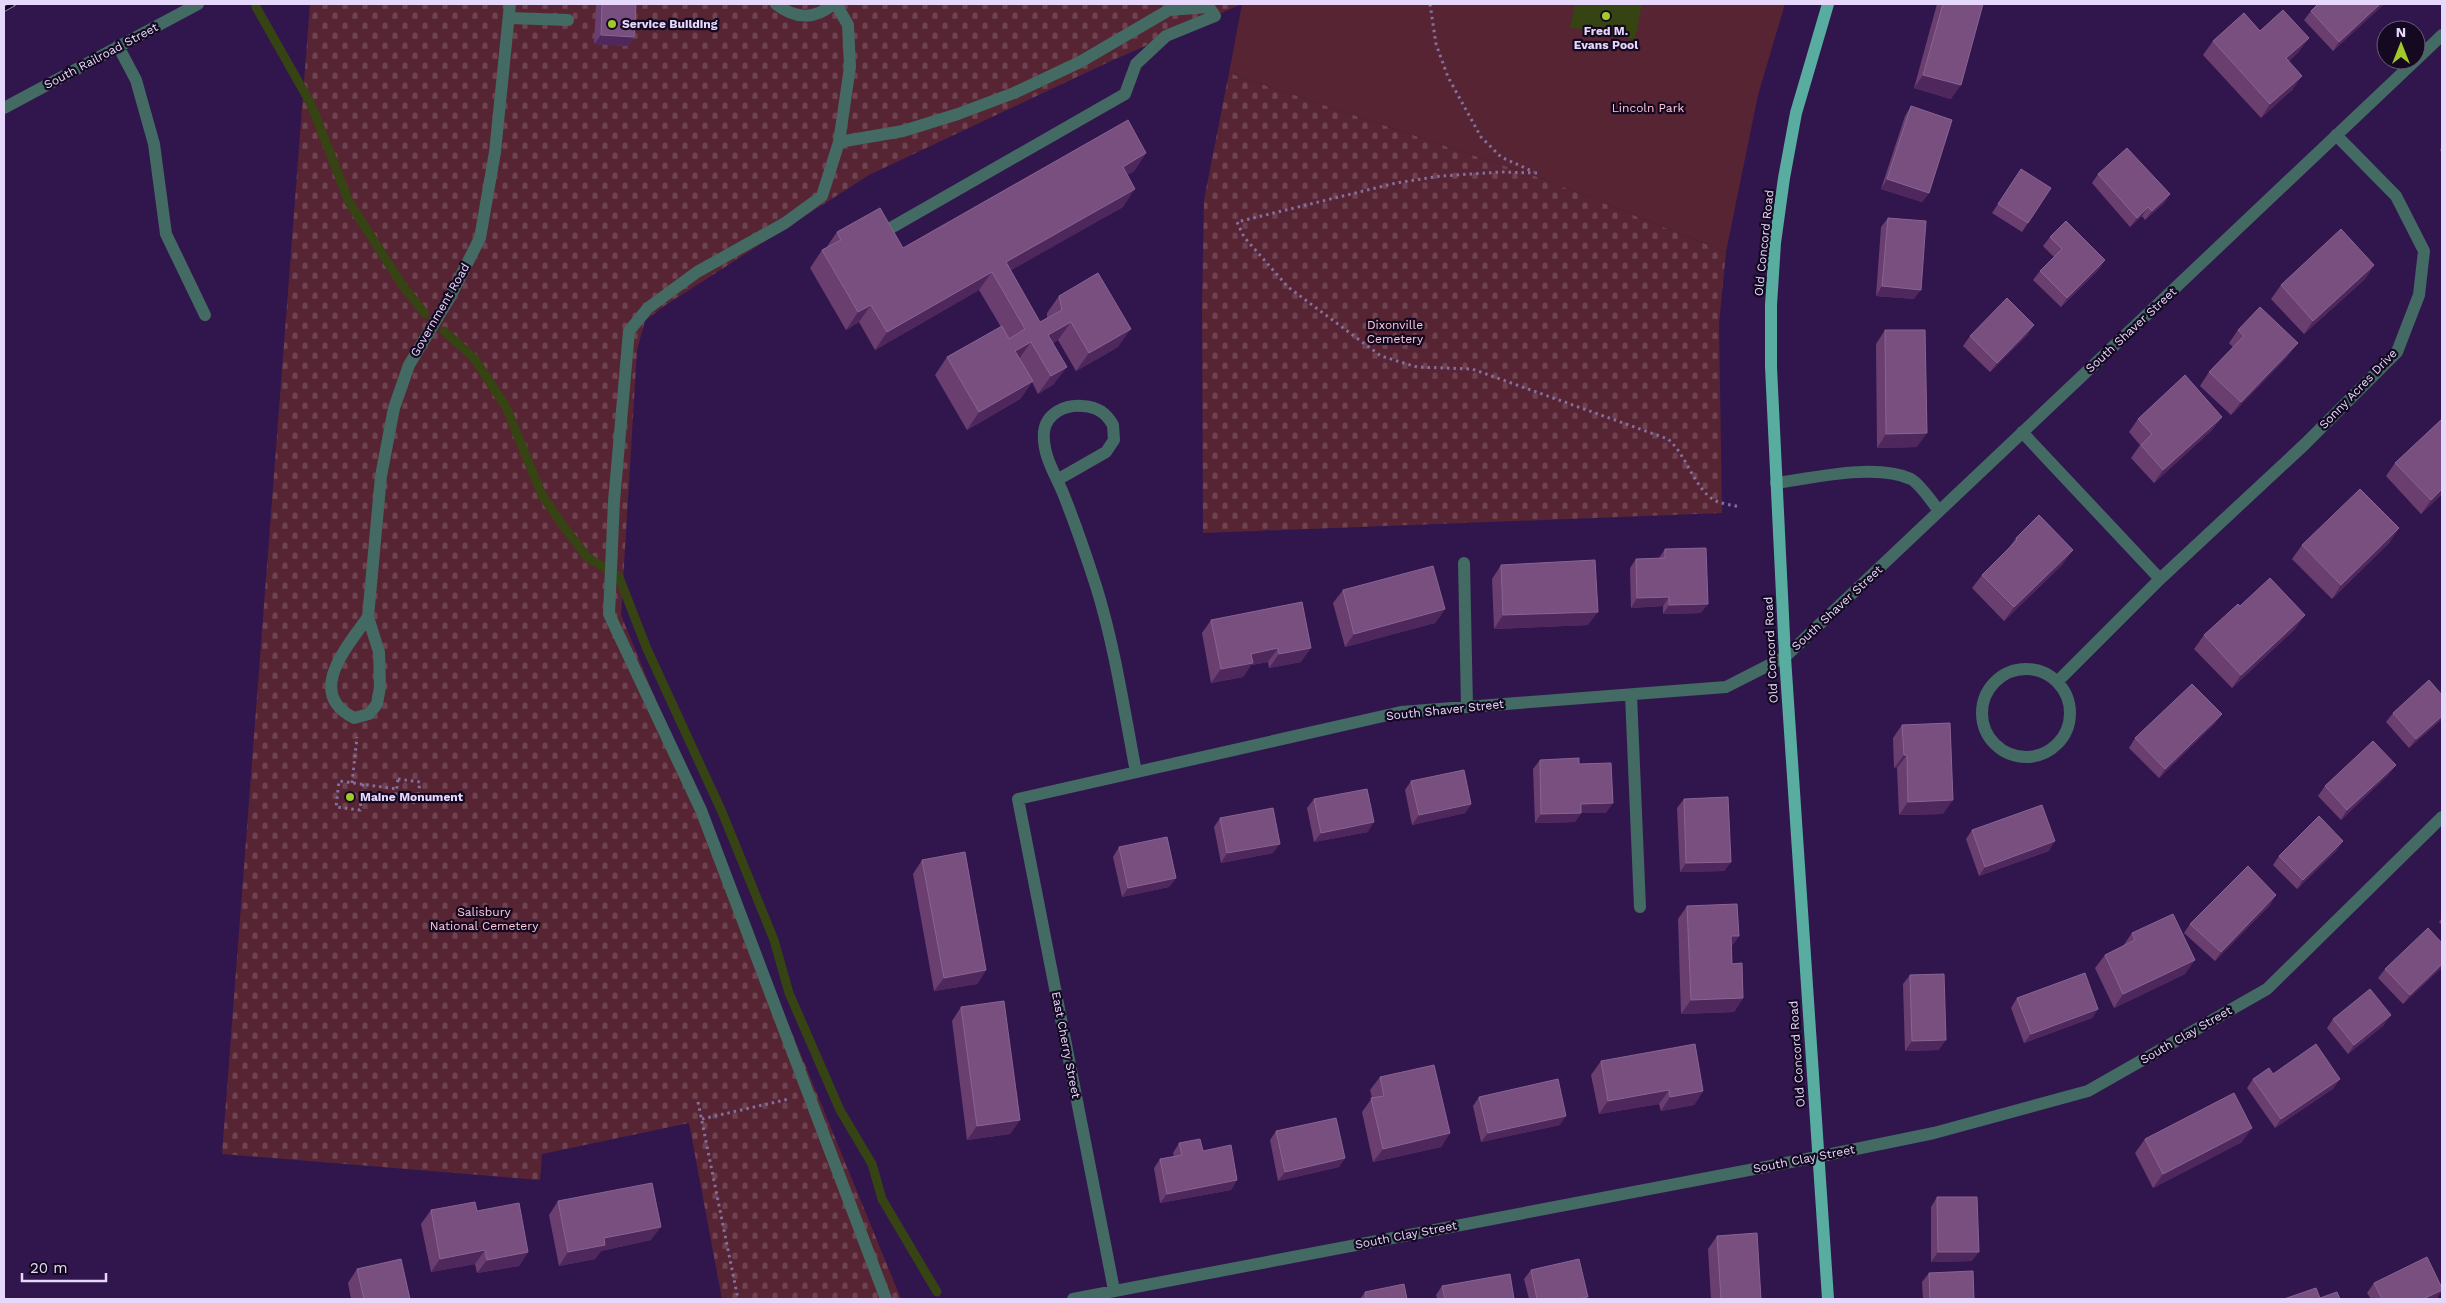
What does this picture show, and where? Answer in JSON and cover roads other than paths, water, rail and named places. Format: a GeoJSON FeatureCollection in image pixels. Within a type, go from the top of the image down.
{"type":"FeatureCollection","features":[{"type":"Feature","properties":{"kind":"main road","name":"Old Concord Road"},"geometry":{"type":"LineString","coordinates":[[1828,4],[1796,113],[1775,243],[1771,305],[1771,367],[1785,657],[1828,1299]]}},
{"type":"Feature","properties":{"kind":"street","name":"South Railroad Street"},"geometry":{"type":"LineString","coordinates":[[4,108],[198,4]]}},
{"type":"Feature","properties":{"kind":"street","name":"Government Road"},"geometry":{"type":"LineString","coordinates":[[368,617],[338,660],[332,673],[331,688],[334,704],[342,712],[354,718],[369,714],[377,704],[380,687],[378,652],[368,617],[381,476],[394,408],[409,365],[450,297],[480,238],[495,152],[510,4]]}},
{"type":"Feature","properties":{"kind":"street"},"geometry":{"type":"LineString","coordinates":[[776,4],[786,12],[798,16],[812,16],[834,4],[848,25],[850,68],[839,142],[822,196],[785,223],[697,272],[648,308],[629,331],[608,584],[608,614],[701,810],[886,1299]]}},
{"type":"Feature","properties":{"kind":"street"},"geometry":{"type":"LineString","coordinates":[[839,142],[903,131],[1014,93],[1080,62],[1169,10],[1209,6],[1215,16],[1166,36],[1136,64],[1125,94],[889,229]]}},
{"type":"Feature","properties":{"kind":"street"},"geometry":{"type":"LineString","coordinates":[[509,18],[568,20]]}},
{"type":"Feature","properties":{"kind":"street","name":"South Shaver Street"},"geometry":{"type":"LineString","coordinates":[[2426,50],[2442,35]]}},
{"type":"Feature","properties":{"kind":"street"},"geometry":{"type":"LineString","coordinates":[[118,46],[136,80],[154,144],[166,234],[206,315]]}},
{"type":"Feature","properties":{"kind":"street","name":"South Shaver Street"},"geometry":{"type":"LineString","coordinates":[[1018,799],[1401,712],[1726,688],[1785,657],[2405,70]]}},
{"type":"Feature","properties":{"kind":"street","name":"Sonny Acres Drive"},"geometry":{"type":"LineString","coordinates":[[2057,682],[2160,579],[2305,444],[2397,352],[2418,295],[2424,251],[2396,196],[2336,135]]}},
{"type":"Feature","properties":{"kind":"street"},"geometry":{"type":"LineString","coordinates":[[1057,480],[1106,452],[1113,444],[1113,425],[1099,409],[1089,406],[1069,406],[1059,410],[1047,421],[1044,432],[1045,448],[1096,587],[1107,626],[1136,772]]}},
{"type":"Feature","properties":{"kind":"street"},"geometry":{"type":"LineString","coordinates":[[2022,432],[2160,579]]}},
{"type":"Feature","properties":{"kind":"street"},"geometry":{"type":"LineString","coordinates":[[1776,483],[1840,474],[1877,472],[1912,480],[1939,511]]}},
{"type":"Feature","properties":{"kind":"street"},"geometry":{"type":"LineString","coordinates":[[1464,563],[1467,707]]}},
{"type":"Feature","properties":{"kind":"street"},"geometry":{"type":"LineString","coordinates":[[2025,669],[2042,672],[2057,682],[2066,696],[2070,713],[2067,730],[2057,744],[2043,754],[2026,758],[2009,754],[1994,745],[1985,730],[1981,713],[1984,697],[1994,682],[2008,673],[2025,669]]}},
{"type":"Feature","properties":{"kind":"street"},"geometry":{"type":"LineString","coordinates":[[1631,695],[1640,907]]}},
{"type":"Feature","properties":{"kind":"street","name":"East Cherry Street"},"geometry":{"type":"LineString","coordinates":[[1018,799],[1114,1290]]}},
{"type":"Feature","properties":{"kind":"street","name":"South Clay Street"},"geometry":{"type":"LineString","coordinates":[[1073,1299],[1817,1157],[1934,1133],[2088,1091],[2267,989],[2442,817]]}},
{"type":"Feature","properties":{"kind":"waterway"},"geometry":{"type":"LineString","coordinates":[[256,7],[311,104],[349,202],[403,286],[425,314]]}},
{"type":"Feature","properties":{"kind":"waterway"},"geometry":{"type":"LineString","coordinates":[[444,331],[474,358],[506,407],[542,495],[564,527],[587,557],[619,577],[647,649],[722,812],[774,940],[789,993],[840,1110],[872,1164],[882,1199],[937,1292]]}},
{"type":"Feature","properties":{"kind":"railway"},"geometry":{"type":"LineString","coordinates":[[4,9],[13,4]]}},
{"type":"Feature","properties":{"kind":"place","name":"Fred M. Evans Pool"},"geometry":{"type":"Point","coordinates":[1606,16]}},
{"type":"Feature","properties":{"kind":"place","name":"Service Building"},"geometry":{"type":"Point","coordinates":[612,24]}},
{"type":"Feature","properties":{"kind":"place","name":"Maine Monument"},"geometry":{"type":"Point","coordinates":[350,797]}},
{"type":"Feature","properties":{"kind":"park label","name":"Lincoln Park"},"geometry":{"type":"Point","coordinates":[1648,108]}},
{"type":"Feature","properties":{"kind":"park label","name":"Dixonville Cemetery"},"geometry":{"type":"Point","coordinates":[1395,332]}},
{"type":"Feature","properties":{"kind":"park label","name":"Salisbury National Cemetery"},"geometry":{"type":"Point","coordinates":[484,919]}}]}
